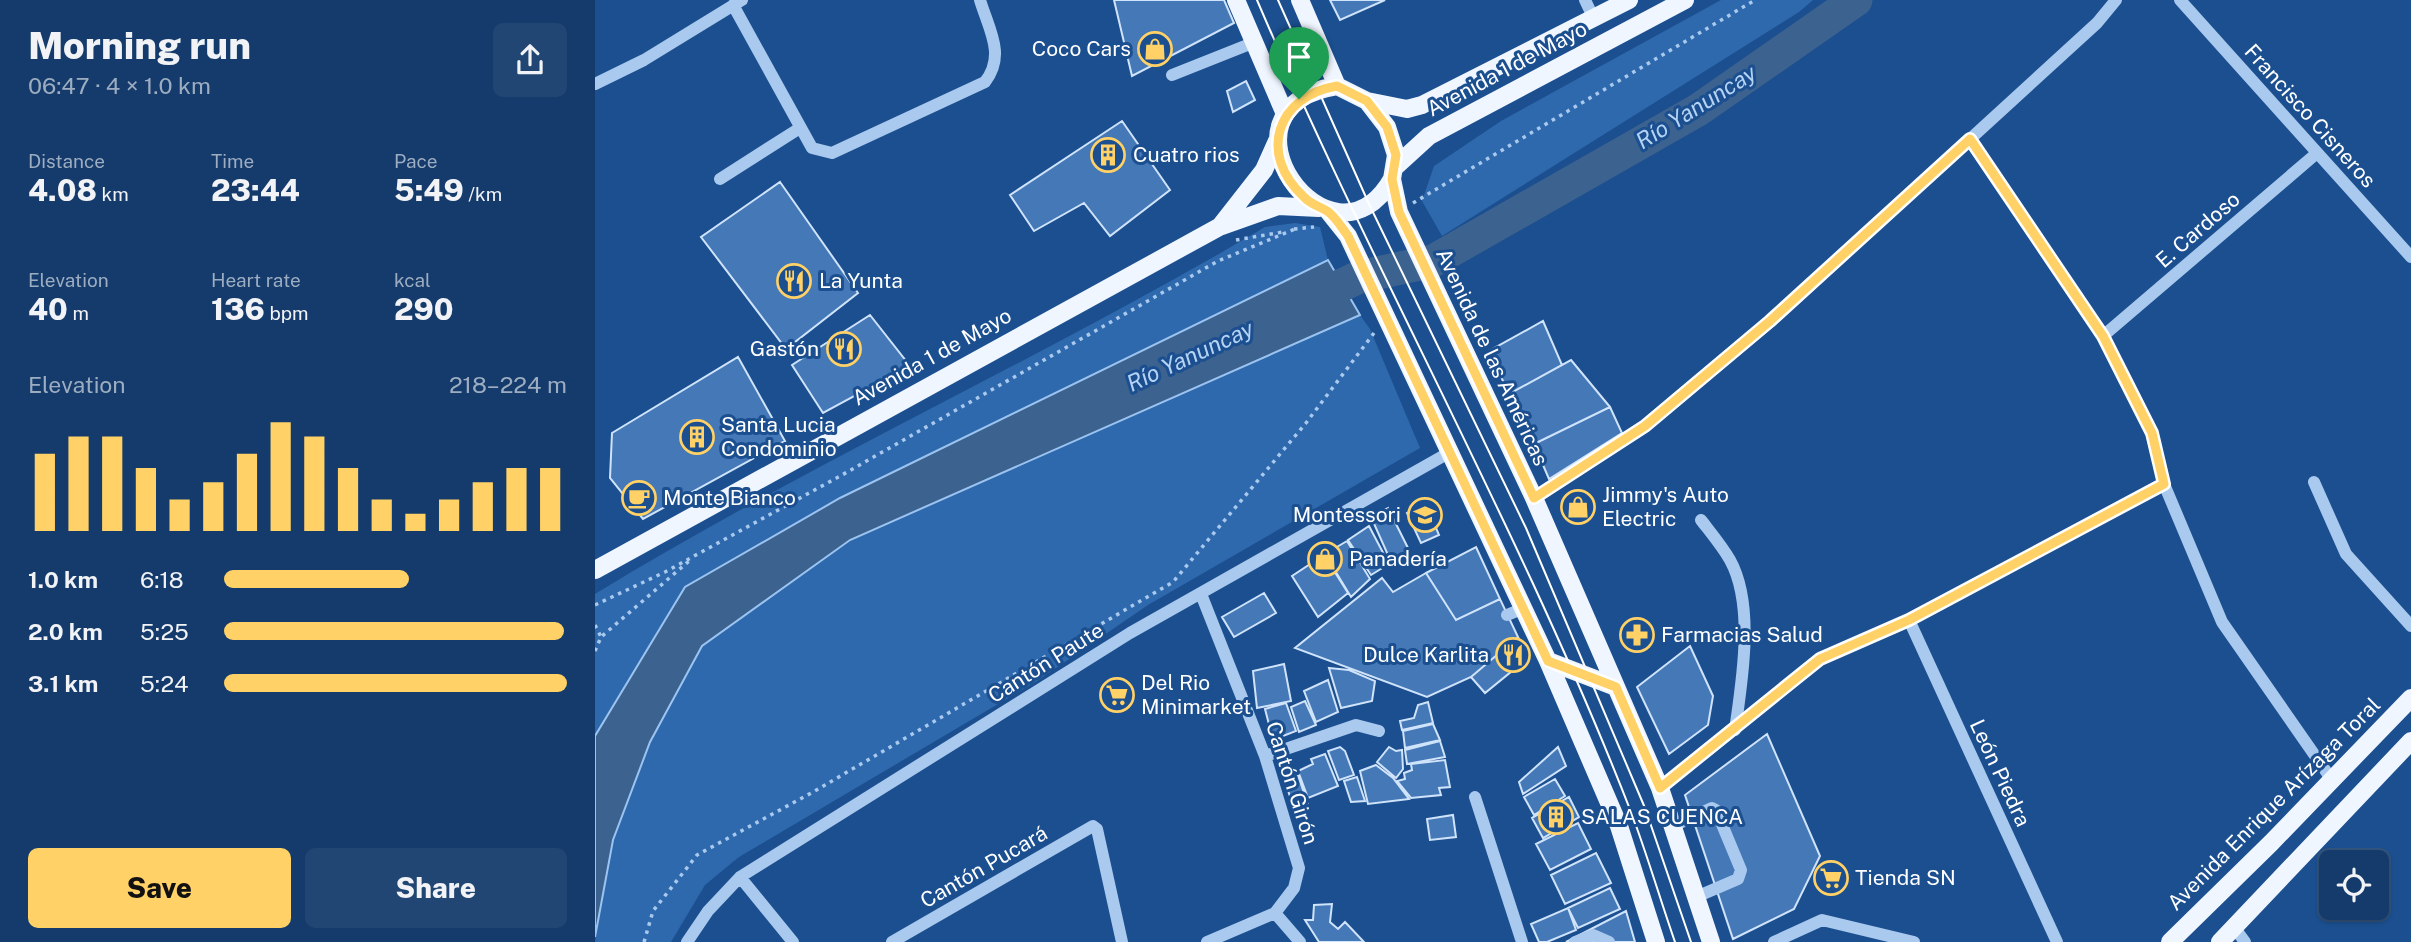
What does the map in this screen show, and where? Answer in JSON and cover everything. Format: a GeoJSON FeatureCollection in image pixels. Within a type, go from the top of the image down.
{"type":"FeatureCollection","features":[{"type":"Feature","properties":{"kind":"main road"},"geometry":{"type":"LineString","coordinates":[[1236,0],[1285,114]]}},
{"type":"Feature","properties":{"kind":"main road"},"geometry":{"type":"LineString","coordinates":[[1300,0],[1337,86],[1308,93],[1285,114],[1278,140],[1286,174],[1303,197],[1324,210],[1348,236],[1452,452],[1516,611],[1548,661],[1619,826],[1654,941]]}},
{"type":"Feature","properties":{"kind":"main road","name":"Avenida 1 de Mayo"},"geometry":{"type":"LineString","coordinates":[[1367,101],[1406,108],[1422,105],[1629,0]]}},
{"type":"Feature","properties":{"kind":"main road","name":"Avenida 1 de Mayo"},"geometry":{"type":"LineString","coordinates":[[1394,173],[1429,136],[1685,0]]}},
{"type":"Feature","properties":{"kind":"main road","name":"Avenida de las Américas"},"geometry":{"type":"LineString","coordinates":[[1337,86],[1367,101],[1387,127],[1394,148],[1394,173],[1401,216],[1534,498],[1660,788],[1711,942]]}},
{"type":"Feature","properties":{"kind":"main road","name":"Avenida 1 de Mayo"},"geometry":{"type":"LineString","coordinates":[[1219,227],[1264,170],[1278,140]]}},
{"type":"Feature","properties":{"kind":"main road"},"geometry":{"type":"LineString","coordinates":[[1324,210],[1351,211],[1369,204],[1380,196],[1394,173]]}},
{"type":"Feature","properties":{"kind":"main road","name":"Avenida 1 de Mayo"},"geometry":{"type":"LineString","coordinates":[[595,570],[1219,227],[1278,206],[1324,210]]}},
{"type":"Feature","properties":{"kind":"main road"},"geometry":{"type":"LineString","coordinates":[[1548,661],[1616,687]]}},
{"type":"Feature","properties":{"kind":"main road","name":"Avenida Enrique Arízaga Toral"},"geometry":{"type":"LineString","coordinates":[[2170,942],[2411,698]]}},
{"type":"Feature","properties":{"kind":"main road"},"geometry":{"type":"LineString","coordinates":[[2220,942],[2239,935],[2411,741]]}},
{"type":"Feature","properties":{"kind":"street"},"geometry":{"type":"LineString","coordinates":[[595,84],[644,60],[738,3],[812,148],[832,153],[985,82],[995,70],[997,58],[980,0]]}},
{"type":"Feature","properties":{"kind":"street"},"geometry":{"type":"LineString","coordinates":[[1585,0],[1594,19]]}},
{"type":"Feature","properties":{"kind":"street"},"geometry":{"type":"LineString","coordinates":[[1534,498],[1645,426],[1770,321],[2098,23],[2116,0]]}},
{"type":"Feature","properties":{"kind":"street","name":"Francisco Cisneros"},"geometry":{"type":"LineString","coordinates":[[2180,0],[2409,252]]}},
{"type":"Feature","properties":{"kind":"street"},"geometry":{"type":"LineString","coordinates":[[1172,75],[1255,42]]}},
{"type":"Feature","properties":{"kind":"street"},"geometry":{"type":"LineString","coordinates":[[720,178],[800,128]]}},
{"type":"Feature","properties":{"kind":"street"},"geometry":{"type":"LineString","coordinates":[[1970,139],[2103,336],[2152,433],[2164,484],[2222,622],[2332,780]]}},
{"type":"Feature","properties":{"kind":"street","name":"E. Cardoso"},"geometry":{"type":"LineString","coordinates":[[2103,336],[2317,153]]}},
{"type":"Feature","properties":{"kind":"street","name":"Cantón Paute"},"geometry":{"type":"LineString","coordinates":[[687,942],[708,911],[740,877],[1130,634],[1452,452]]}},
{"type":"Feature","properties":{"kind":"street"},"geometry":{"type":"LineString","coordinates":[[2313,482],[2346,554],[2411,626]]}},
{"type":"Feature","properties":{"kind":"street"},"geometry":{"type":"LineString","coordinates":[[1660,788],[1820,659],[1909,620],[2164,484]]}},
{"type":"Feature","properties":{"kind":"street"},"geometry":{"type":"LineString","coordinates":[[1701,520],[1731,561],[1740,594],[1747,645],[1735,730]]}},
{"type":"Feature","properties":{"kind":"street","name":"Cantón Girón"},"geometry":{"type":"LineString","coordinates":[[1201,594],[1265,757],[1299,868],[1294,888],[1275,913]]}},
{"type":"Feature","properties":{"kind":"street","name":"León Piedra"},"geometry":{"type":"LineString","coordinates":[[1909,620],[2057,942]]}},
{"type":"Feature","properties":{"kind":"street"},"geometry":{"type":"LineString","coordinates":[[1265,757],[1351,726],[1364,725],[1379,731]]}},
{"type":"Feature","properties":{"kind":"street"},"geometry":{"type":"LineString","coordinates":[[1475,797],[1522,942]]}},
{"type":"Feature","properties":{"kind":"street"},"geometry":{"type":"LineString","coordinates":[[1673,826],[1712,808],[1716,810],[1741,870],[1738,878],[1696,897]]}},
{"type":"Feature","properties":{"kind":"street","name":"Cantón Pucará"},"geometry":{"type":"LineString","coordinates":[[892,942],[1096,826],[1122,942]]}},
{"type":"Feature","properties":{"kind":"street"},"geometry":{"type":"LineString","coordinates":[[740,877],[793,942]]}},
{"type":"Feature","properties":{"kind":"street"},"geometry":{"type":"LineString","coordinates":[[1207,942],[1275,913],[1300,942]]}},
{"type":"Feature","properties":{"kind":"street"},"geometry":{"type":"LineString","coordinates":[[1774,942],[1822,920],[1914,942]]}},
{"type":"Feature","properties":{"kind":"street"},"geometry":{"type":"LineString","coordinates":[[1575,942],[1593,935],[1609,942]]}},
{"type":"Feature","properties":{"kind":"path"},"geometry":{"type":"LineString","coordinates":[[1401,216],[1755,0]]}},
{"type":"Feature","properties":{"kind":"path"},"geometry":{"type":"LineString","coordinates":[[595,605],[694,556],[1218,261],[1295,229]]}},
{"type":"Feature","properties":{"kind":"path"},"geometry":{"type":"LineString","coordinates":[[644,942],[653,911],[697,855],[813,792],[1173,582],[1306,423],[1362,346],[1388,319]]}},
{"type":"Feature","properties":{"kind":"path"},"geometry":{"type":"LineString","coordinates":[[595,651],[601,637],[694,556]]}},
{"type":"Feature","properties":{"kind":"path"},"geometry":{"type":"LineString","coordinates":[[595,625],[601,637]]}},
{"type":"Feature","properties":{"kind":"shaded area"},"geometry":{"type":"Polygon","coordinates":[[[1721,0],[1813,0],[1799,12],[1442,236],[1422,201],[1434,166],[1501,121],[1721,0]]]}},
{"type":"Feature","properties":{"kind":"shaded area"},"geometry":{"type":"Polygon","coordinates":[[[1295,223],[1320,227],[1328,260],[840,498],[685,587],[595,736],[595,594],[760,499],[1182,275],[1265,227],[1295,223]]]}},
{"type":"Feature","properties":{"kind":"shaded area"},"geometry":{"type":"Polygon","coordinates":[[[1360,315],[1370,329],[1420,448],[1148,605],[1037,681],[739,857],[705,885],[671,942],[595,942],[613,840],[650,742],[702,646],[850,540],[1360,315]]]}},
{"type":"Feature","properties":{"kind":"water"},"geometry":{"type":"Polygon","coordinates":[[[1328,260],[1360,315],[850,540],[702,646],[650,742],[613,840],[595,937],[595,736],[685,587],[840,498],[1328,260]]]}},
{"type":"Feature","properties":{"kind":"building","name":"Coco Cars"},"geometry":{"type":"Polygon","coordinates":[[[1114,0],[1224,0],[1234,23],[1132,76],[1114,0]]]}},
{"type":"Feature","properties":{"kind":"building"},"geometry":{"type":"Polygon","coordinates":[[[1330,0],[1385,0],[1340,20],[1330,0]]]}},
{"type":"Feature","properties":{"kind":"building"},"geometry":{"type":"Polygon","coordinates":[[[1246,81],[1255,100],[1233,112],[1227,91],[1246,81]]]}},
{"type":"Feature","properties":{"kind":"building","name":"Cuatro rios"},"geometry":{"type":"Polygon","coordinates":[[[1122,121],[1170,190],[1110,236],[1084,203],[1034,231],[1010,195],[1122,121]]]}},
{"type":"Feature","properties":{"kind":"building"},"geometry":{"type":"Polygon","coordinates":[[[780,182],[858,293],[786,349],[701,237],[780,182]]]}},
{"type":"Feature","properties":{"kind":"building"},"geometry":{"type":"Polygon","coordinates":[[[870,315],[910,366],[823,413],[792,365],[870,315]]]}},
{"type":"Feature","properties":{"kind":"building"},"geometry":{"type":"Polygon","coordinates":[[[1543,321],[1562,365],[1509,394],[1489,351],[1543,321]]]}},
{"type":"Feature","properties":{"kind":"building","name":"Santa Lucia Condominio"},"geometry":{"type":"Polygon","coordinates":[[[738,357],[785,441],[643,519],[610,478],[612,433],[738,357]]]}},
{"type":"Feature","properties":{"kind":"building"},"geometry":{"type":"Polygon","coordinates":[[[1571,360],[1610,407],[1534,444],[1509,394],[1571,360]]]}},
{"type":"Feature","properties":{"kind":"building"},"geometry":{"type":"Polygon","coordinates":[[[1610,407],[1622,433],[1549,479],[1534,444],[1610,407]]]}},
{"type":"Feature","properties":{"kind":"building"},"geometry":{"type":"Polygon","coordinates":[[[1426,504],[1439,535],[1421,543],[1407,513],[1426,504]]]}},
{"type":"Feature","properties":{"kind":"building"},"geometry":{"type":"Polygon","coordinates":[[[1388,508],[1410,552],[1392,564],[1371,517],[1388,508]]]}},
{"type":"Feature","properties":{"kind":"building"},"geometry":{"type":"Polygon","coordinates":[[[1369,526],[1389,564],[1371,575],[1348,540],[1369,526]]]}},
{"type":"Feature","properties":{"kind":"building"},"geometry":{"type":"Polygon","coordinates":[[[1347,541],[1370,579],[1351,597],[1325,554],[1347,541]]]}},
{"type":"Feature","properties":{"kind":"building"},"geometry":{"type":"Polygon","coordinates":[[[1476,547],[1500,599],[1456,620],[1426,573],[1476,547]]]}},
{"type":"Feature","properties":{"kind":"building"},"geometry":{"type":"Polygon","coordinates":[[[1324,555],[1348,593],[1318,617],[1292,576],[1324,555]]]}},
{"type":"Feature","properties":{"kind":"building"},"geometry":{"type":"Polygon","coordinates":[[[1426,573],[1456,620],[1500,599],[1518,637],[1471,677],[1427,697],[1295,648],[1382,578],[1393,592],[1426,573]]]}},
{"type":"Feature","properties":{"kind":"building"},"geometry":{"type":"Polygon","coordinates":[[[1264,593],[1276,613],[1234,637],[1222,617],[1264,593]]]}},
{"type":"Feature","properties":{"kind":"building"},"geometry":{"type":"Polygon","coordinates":[[[1518,637],[1528,658],[1485,693],[1471,677],[1518,637]]]}},
{"type":"Feature","properties":{"kind":"building"},"geometry":{"type":"Polygon","coordinates":[[[1690,646],[1713,696],[1708,725],[1669,754],[1637,687],[1690,646]]]}},
{"type":"Feature","properties":{"kind":"building"},"geometry":{"type":"Polygon","coordinates":[[[1284,664],[1291,701],[1257,708],[1253,671],[1284,664]]]}},
{"type":"Feature","properties":{"kind":"building"},"geometry":{"type":"Polygon","coordinates":[[[1329,668],[1349,670],[1375,681],[1372,701],[1341,708],[1329,668]]]}},
{"type":"Feature","properties":{"kind":"building"},"geometry":{"type":"Polygon","coordinates":[[[1328,680],[1338,712],[1316,722],[1304,691],[1328,680]]]}},
{"type":"Feature","properties":{"kind":"building"},"geometry":{"type":"Polygon","coordinates":[[[1305,701],[1316,725],[1299,732],[1291,707],[1305,701]]]}},
{"type":"Feature","properties":{"kind":"building"},"geometry":{"type":"Polygon","coordinates":[[[1428,702],[1433,723],[1402,730],[1400,721],[1414,718],[1418,705],[1428,702]]]}},
{"type":"Feature","properties":{"kind":"building"},"geometry":{"type":"Polygon","coordinates":[[[1286,703],[1296,731],[1273,740],[1265,709],[1286,703]]]}},
{"type":"Feature","properties":{"kind":"building"},"geometry":{"type":"Polygon","coordinates":[[[1433,724],[1440,740],[1405,748],[1403,731],[1433,724]]]}},
{"type":"Feature","properties":{"kind":"building"},"geometry":{"type":"Polygon","coordinates":[[[1767,734],[1820,856],[1794,909],[1733,939],[1685,795],[1767,734]]]}},
{"type":"Feature","properties":{"kind":"building"},"geometry":{"type":"Polygon","coordinates":[[[1440,741],[1445,757],[1407,764],[1405,750],[1440,741]]]}},
{"type":"Feature","properties":{"kind":"building"},"geometry":{"type":"Polygon","coordinates":[[[1340,747],[1345,751],[1354,775],[1339,780],[1328,751],[1340,747]]]}},
{"type":"Feature","properties":{"kind":"building"},"geometry":{"type":"Polygon","coordinates":[[[1389,747],[1396,751],[1402,750],[1403,769],[1396,778],[1377,762],[1389,747]]]}},
{"type":"Feature","properties":{"kind":"building"},"geometry":{"type":"Polygon","coordinates":[[[1558,747],[1566,766],[1523,794],[1519,782],[1558,747]]]}},
{"type":"Feature","properties":{"kind":"building"},"geometry":{"type":"Polygon","coordinates":[[[1325,754],[1338,786],[1308,798],[1298,771],[1313,764],[1311,759],[1325,754]]]}},
{"type":"Feature","properties":{"kind":"building"},"geometry":{"type":"Polygon","coordinates":[[[1445,760],[1450,787],[1439,788],[1441,795],[1411,798],[1397,781],[1405,779],[1404,773],[1412,770],[1411,764],[1445,760]]]}},
{"type":"Feature","properties":{"kind":"building"},"geometry":{"type":"Polygon","coordinates":[[[1376,765],[1393,778],[1409,799],[1368,804],[1360,771],[1376,765]]]}},
{"type":"Feature","properties":{"kind":"building"},"geometry":{"type":"Polygon","coordinates":[[[1297,772],[1308,805],[1295,810],[1283,777],[1297,772]]]}},
{"type":"Feature","properties":{"kind":"building"},"geometry":{"type":"Polygon","coordinates":[[[1357,777],[1365,801],[1351,802],[1344,781],[1357,777]]]}},
{"type":"Feature","properties":{"kind":"building"},"geometry":{"type":"Polygon","coordinates":[[[1555,779],[1565,796],[1534,815],[1524,797],[1555,779]]]}},
{"type":"Feature","properties":{"kind":"building","name":"SALAS CUENCA"},"geometry":{"type":"Polygon","coordinates":[[[1569,797],[1579,817],[1543,838],[1532,818],[1569,797]]]}},
{"type":"Feature","properties":{"kind":"building"},"geometry":{"type":"Polygon","coordinates":[[[1453,815],[1456,837],[1430,840],[1427,819],[1453,815]]]}},
{"type":"Feature","properties":{"kind":"building"},"geometry":{"type":"Polygon","coordinates":[[[1578,823],[1591,849],[1550,870],[1536,844],[1578,823]]]}},
{"type":"Feature","properties":{"kind":"building"},"geometry":{"type":"Polygon","coordinates":[[[1596,853],[1611,883],[1565,904],[1551,875],[1596,853]]]}},
{"type":"Feature","properties":{"kind":"building"},"geometry":{"type":"Polygon","coordinates":[[[1610,888],[1620,909],[1578,928],[1568,908],[1610,888]]]}},
{"type":"Feature","properties":{"kind":"building"},"geometry":{"type":"Polygon","coordinates":[[[1332,904],[1330,922],[1338,929],[1345,922],[1364,942],[1319,942],[1305,920],[1313,920],[1314,905],[1332,904]]]}},
{"type":"Feature","properties":{"kind":"building"},"geometry":{"type":"Polygon","coordinates":[[[1568,908],[1576,930],[1547,942],[1539,942],[1531,924],[1568,908]]]}},
{"type":"Feature","properties":{"kind":"building"},"geometry":{"type":"Polygon","coordinates":[[[1626,911],[1635,942],[1566,942],[1626,911]]]}},
{"type":"Feature","properties":{"kind":"waterway","name":"Río Yanuncay"},"geometry":{"type":"LineString","coordinates":[[1304,303],[1359,277],[1433,261],[1698,110],[1856,0]]}},
{"type":"Feature","properties":{"kind":"tram line"},"geometry":{"type":"LineString","coordinates":[[1257,0],[1302,102],[1496,505],[1589,709],[1643,844],[1675,942]]}},
{"type":"Feature","properties":{"kind":"tram line"},"geometry":{"type":"LineString","coordinates":[[1278,0],[1369,204],[1526,528],[1645,808],[1691,942]]}},
{"type":"Feature","properties":{"kind":"place","name":"Coco Cars"},"geometry":{"type":"Point","coordinates":[1155,49]}},
{"type":"Feature","properties":{"kind":"place","name":"Cuatro rios"},"geometry":{"type":"Point","coordinates":[1108,155]}},
{"type":"Feature","properties":{"kind":"place","name":"La Yunta"},"geometry":{"type":"Point","coordinates":[794,281]}},
{"type":"Feature","properties":{"kind":"place","name":"Gastón"},"geometry":{"type":"Point","coordinates":[844,349]}},
{"type":"Feature","properties":{"kind":"place","name":"Santa Lucia Condominio"},"geometry":{"type":"Point","coordinates":[697,437]}},
{"type":"Feature","properties":{"kind":"place","name":"Monte Bianco"},"geometry":{"type":"Point","coordinates":[639,498]}},
{"type":"Feature","properties":{"kind":"place","name":"Jimmy's Auto Electric"},"geometry":{"type":"Point","coordinates":[1578,507]}},
{"type":"Feature","properties":{"kind":"place","name":"Montessori"},"geometry":{"type":"Point","coordinates":[1425,515]}},
{"type":"Feature","properties":{"kind":"place","name":"Panadería"},"geometry":{"type":"Point","coordinates":[1325,559]}},
{"type":"Feature","properties":{"kind":"place","name":"Farmacias Salud"},"geometry":{"type":"Point","coordinates":[1637,635]}},
{"type":"Feature","properties":{"kind":"place","name":"Dulce Karlita"},"geometry":{"type":"Point","coordinates":[1513,655]}},
{"type":"Feature","properties":{"kind":"place","name":"Del Rio Minimarket"},"geometry":{"type":"Point","coordinates":[1117,695]}},
{"type":"Feature","properties":{"kind":"place","name":"SALAS CUENCA"},"geometry":{"type":"Point","coordinates":[1556,817]}},
{"type":"Feature","properties":{"kind":"place","name":"Tienda SN"},"geometry":{"type":"Point","coordinates":[1831,878]}},
{"type":"Feature","properties":{"kind":"route"},"geometry":{"type":"LineString","coordinates":[[1337,86],[1350,90],[1367,101],[1387,127],[1396,155],[1392,179],[1399,212],[1534,498],[1645,426],[1770,321],[1970,139],[2103,336],[2152,433],[2164,484],[1909,620],[1820,659],[1660,788],[1616,687],[1548,661],[1452,452],[1348,236],[1328,211],[1303,197],[1286,174],[1280,157],[1279,126],[1285,114],[1299,99],[1318,89],[1337,86]]}}]}
